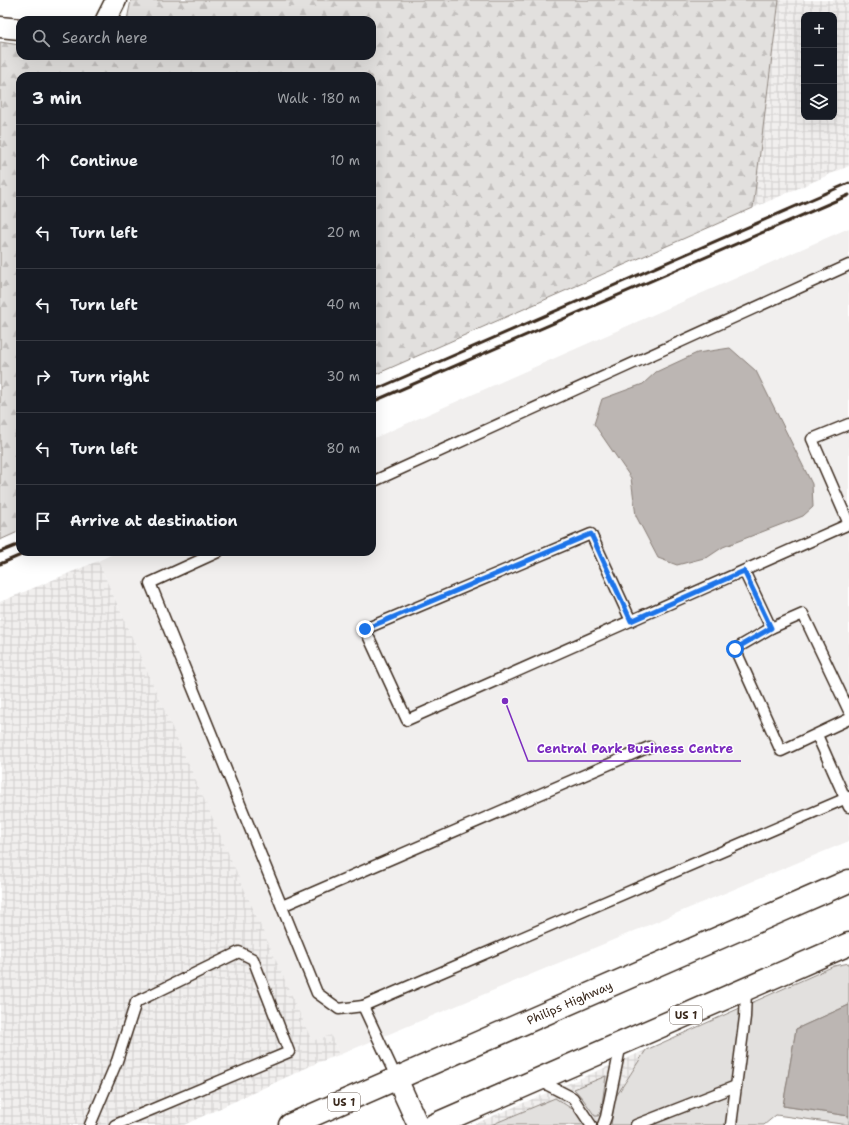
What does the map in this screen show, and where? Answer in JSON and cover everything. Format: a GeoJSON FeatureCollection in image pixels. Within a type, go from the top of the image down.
{"type":"FeatureCollection","features":[{"type":"Feature","properties":{"kind":"main road","name":"Philips Highway"},"geometry":{"type":"LineString","coordinates":[[290,1125],[849,881]]}},
{"type":"Feature","properties":{"kind":"main road","name":"US 1"},"geometry":{"type":"LineString","coordinates":[[434,1125],[849,944]]}},
{"type":"Feature","properties":{"kind":"street"},"geometry":{"type":"LineString","coordinates":[[108,16],[116,0]]}},
{"type":"Feature","properties":{"kind":"street"},"geometry":{"type":"LineString","coordinates":[[0,27],[16,29]]}},
{"type":"Feature","properties":{"kind":"street"},"geometry":{"type":"LineString","coordinates":[[397,1078],[418,1125]]}},
{"type":"Feature","properties":{"kind":"lane"},"geometry":{"type":"LineString","coordinates":[[376,480],[849,265]]}},
{"type":"Feature","properties":{"kind":"lane"},"geometry":{"type":"LineString","coordinates":[[631,621],[591,534],[365,629],[407,720],[631,621],[744,571],[849,524],[812,439],[849,424]]}},
{"type":"Feature","properties":{"kind":"lane"},"geometry":{"type":"LineString","coordinates":[[209,556],[150,583],[317,993],[339,1009],[362,1006],[848,801],[817,735]]}},
{"type":"Feature","properties":{"kind":"lane"},"geometry":{"type":"LineString","coordinates":[[744,571],[771,628]]}},
{"type":"Feature","properties":{"kind":"lane"},"geometry":{"type":"LineString","coordinates":[[849,711],[803,614],[771,628],[735,649],[781,751],[849,719]]}},
{"type":"Feature","properties":{"kind":"lane"},"geometry":{"type":"LineString","coordinates":[[282,906],[649,747]]}},
{"type":"Feature","properties":{"kind":"lane"},"geometry":{"type":"LineString","coordinates":[[90,1125],[117,1061],[136,1002],[239,952],[253,959],[290,1052],[115,1125]]}},
{"type":"Feature","properties":{"kind":"lane"},"geometry":{"type":"LineString","coordinates":[[731,1125],[746,989]]}},
{"type":"Feature","properties":{"kind":"lane"},"geometry":{"type":"LineString","coordinates":[[362,1006],[397,1078]]}},
{"type":"Feature","properties":{"kind":"lane"},"geometry":{"type":"LineString","coordinates":[[603,1125],[621,1044]]}},
{"type":"Feature","properties":{"kind":"lane"},"geometry":{"type":"LineString","coordinates":[[538,1080],[573,1098],[592,1125]]}},
{"type":"Feature","properties":{"kind":"lane"},"geometry":{"type":"LineString","coordinates":[[636,1125],[736,1086]]}},
{"type":"Feature","properties":{"kind":"shaded area"},"geometry":{"type":"Polygon","coordinates":[[[779,0],[849,0],[849,166],[753,208],[779,0]]]}},
{"type":"Feature","properties":{"kind":"shaded area"},"geometry":{"type":"Polygon","coordinates":[[[849,228],[849,841],[339,1055],[331,1035],[312,1042],[98,561],[109,556],[376,556],[376,437],[849,228]]]}},
{"type":"Feature","properties":{"kind":"shaded area"},"geometry":{"type":"Polygon","coordinates":[[[730,348],[756,371],[812,484],[813,507],[803,516],[723,547],[708,557],[677,565],[658,558],[636,516],[631,478],[594,424],[602,399],[643,384],[656,372],[697,353],[730,348]]]}},
{"type":"Feature","properties":{"kind":"shaded area"},"geometry":{"type":"Polygon","coordinates":[[[98,561],[312,1041],[331,1035],[339,1055],[319,1062],[184,1125],[0,1125],[0,602],[98,561]]]}},
{"type":"Feature","properties":{"kind":"shaded area"},"geometry":{"type":"Polygon","coordinates":[[[849,1005],[849,1116],[783,1106],[796,1029],[849,1005]]]}},
{"type":"Feature","properties":{"kind":"shaded area"},"geometry":{"type":"Polygon","coordinates":[[[646,1050],[615,1098],[611,1125],[472,1125],[646,1050]]]}},
{"type":"Feature","properties":{"kind":"green space"},"geometry":{"type":"Polygon","coordinates":[[[131,0],[779,0],[753,208],[376,374],[376,72],[16,72],[16,533],[0,540],[0,42],[16,44],[16,60],[376,60],[376,16],[128,16],[131,0]]]}},
{"type":"Feature","properties":{"kind":"green space"},"geometry":{"type":"Polygon","coordinates":[[[849,963],[849,1005],[796,1029],[783,1106],[849,1116],[849,1125],[776,1115],[764,1125],[611,1125],[615,1098],[646,1050],[834,966],[849,963]]]}},
{"type":"Feature","properties":{"kind":"green space"},"geometry":{"type":"Polygon","coordinates":[[[606,1076],[601,1111],[598,1116],[595,1116],[574,1089],[606,1076]]]}},
{"type":"Feature","properties":{"kind":"green space"},"geometry":{"type":"Polygon","coordinates":[[[555,1098],[577,1112],[585,1125],[491,1125],[555,1098]]]}},
{"type":"Feature","properties":{"kind":"railway"},"geometry":{"type":"LineString","coordinates":[[376,389],[849,183]]}},
{"type":"Feature","properties":{"kind":"railway"},"geometry":{"type":"LineString","coordinates":[[376,400],[849,195]]}},
{"type":"Feature","properties":{"kind":"railway"},"geometry":{"type":"LineString","coordinates":[[0,552],[16,546]]}},
{"type":"Feature","properties":{"kind":"railway"},"geometry":{"type":"LineString","coordinates":[[0,564],[19,556]]}},
{"type":"Feature","properties":{"kind":"place","name":"Central Park Business Centre"},"geometry":{"type":"Point","coordinates":[505,701]}},
{"type":"Feature","properties":{"kind":"route"},"geometry":{"type":"LineString","coordinates":[[365,629],[591,534],[631,621],[744,571],[771,628],[735,649]]}}]}
